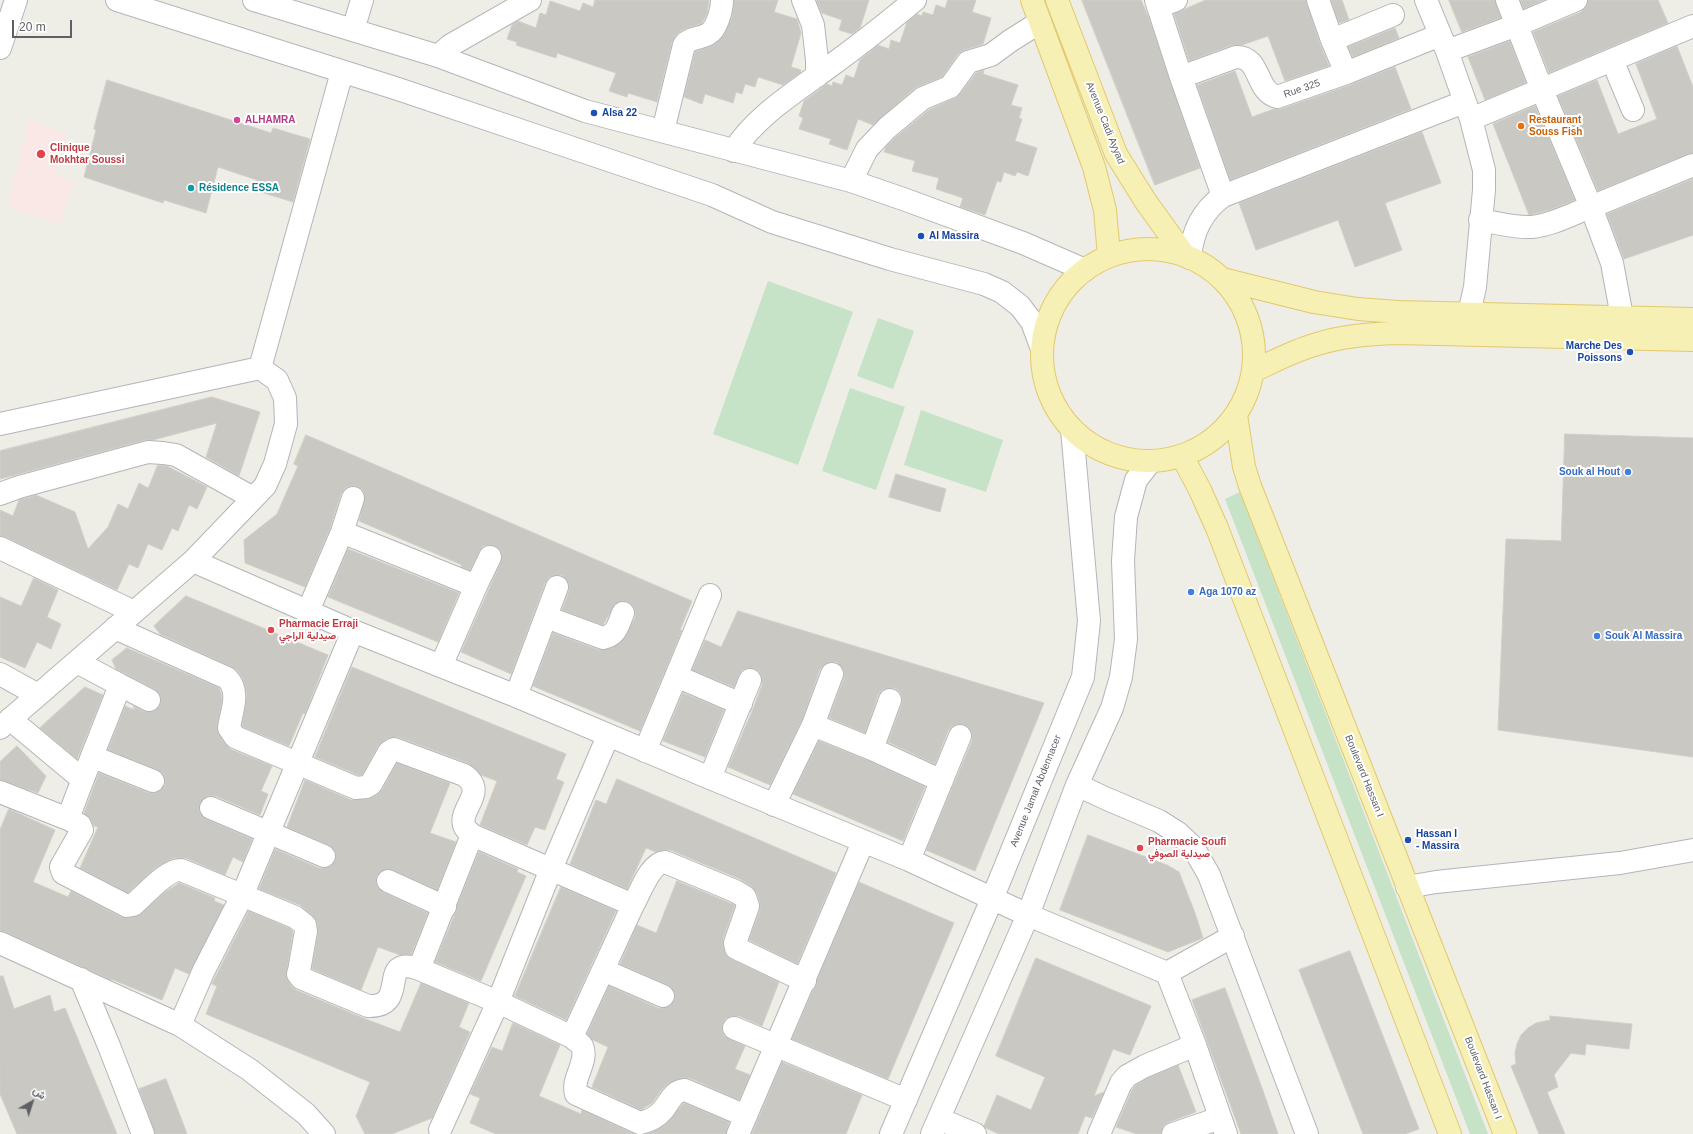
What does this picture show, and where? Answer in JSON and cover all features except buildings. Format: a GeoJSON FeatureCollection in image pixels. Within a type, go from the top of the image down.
{"type":"FeatureCollection","features":[{"type":"Feature","properties":{"kind":"main road"},"geometry":{"type":"LineString","coordinates":[[1032,0],[1094,167],[1100,188],[1108,233],[1109,256]]}},
{"type":"Feature","properties":{"kind":"main road","name":"Avenue Cadi Ayyad"},"geometry":{"type":"LineString","coordinates":[[1057,0],[1116,154],[1138,191],[1188,257]]}},
{"type":"Feature","properties":{"kind":"main road"},"geometry":{"type":"LineString","coordinates":[[1147,249],[1166,250],[1188,257],[1207,267],[1222,279],[1242,306],[1253,337],[1253,371],[1247,394],[1236,415],[1221,432],[1193,452],[1182,456],[1151,461],[1122,458],[1095,447],[1072,429],[1055,405],[1045,378],[1042,348],[1046,326],[1062,294],[1085,270],[1109,256],[1128,251],[1147,249]]}},
{"type":"Feature","properties":{"kind":"main road"},"geometry":{"type":"LineString","coordinates":[[1222,279],[1293,298],[1358,309],[1398,312],[1693,319]]}},
{"type":"Feature","properties":{"kind":"main road"},"geometry":{"type":"LineString","coordinates":[[1253,371],[1313,345],[1340,338],[1368,334],[1397,333],[1693,340]]}},
{"type":"Feature","properties":{"kind":"main road","name":"Boulevard Hassan I"},"geometry":{"type":"LineString","coordinates":[[1236,415],[1244,467],[1250,486],[1505,1134]]}},
{"type":"Feature","properties":{"kind":"main road"},"geometry":{"type":"LineString","coordinates":[[1182,456],[1200,490],[1217,528],[1450,1134]]}},
{"type":"Feature","properties":{"kind":"street"},"geometry":{"type":"LineString","coordinates":[[0,48],[16,0]]}},
{"type":"Feature","properties":{"kind":"street"},"geometry":{"type":"LineString","coordinates":[[117,0],[295,55],[712,195],[772,222],[890,259],[984,284],[1002,292],[1020,306],[1032,322],[1042,348]]}},
{"type":"Feature","properties":{"kind":"street"},"geometry":{"type":"LineString","coordinates":[[254,0],[438,56],[585,110],[851,181],[1016,241],[1085,270]]}},
{"type":"Feature","properties":{"kind":"street"},"geometry":{"type":"LineString","coordinates":[[353,30],[362,0]]}},
{"type":"Feature","properties":{"kind":"street"},"geometry":{"type":"LineString","coordinates":[[438,56],[451,45],[530,0]]}},
{"type":"Feature","properties":{"kind":"street"},"geometry":{"type":"LineString","coordinates":[[662,131],[684,45],[688,40],[707,35],[712,31],[722,6],[722,0]]}},
{"type":"Feature","properties":{"kind":"street"},"geometry":{"type":"LineString","coordinates":[[803,0],[813,25],[817,53],[817,76]]}},
{"type":"Feature","properties":{"kind":"street"},"geometry":{"type":"LineString","coordinates":[[734,151],[740,139],[761,117],[817,76],[915,0]]}},
{"type":"Feature","properties":{"kind":"street"},"geometry":{"type":"LineString","coordinates":[[1318,0],[1332,40],[1346,73]]}},
{"type":"Feature","properties":{"kind":"street"},"geometry":{"type":"LineString","coordinates":[[1426,0],[1467,111],[1484,170],[1484,190],[1474,287],[1468,314]]}},
{"type":"Feature","properties":{"kind":"street"},"geometry":{"type":"LineString","coordinates":[[1507,0],[1542,90],[1591,206],[1612,263],[1622,317]]}},
{"type":"Feature","properties":{"kind":"street","name":"Rue 325"},"geometry":{"type":"LineString","coordinates":[[1181,77],[1241,56],[1247,59],[1255,68],[1262,87],[1272,96],[1277,97],[1346,73],[1443,43],[1516,25],[1576,0]]}},
{"type":"Feature","properties":{"kind":"street"},"geometry":{"type":"LineString","coordinates":[[1163,2],[1181,77],[1223,196]]}},
{"type":"Feature","properties":{"kind":"street"},"geometry":{"type":"LineString","coordinates":[[1332,40],[1393,15]]}},
{"type":"Feature","properties":{"kind":"street"},"geometry":{"type":"LineString","coordinates":[[851,181],[867,149],[887,128],[923,98],[950,87],[968,62],[991,55],[1040,22]]}},
{"type":"Feature","properties":{"kind":"street"},"geometry":{"type":"LineString","coordinates":[[1188,257],[1191,242],[1198,225],[1214,203],[1223,196],[1467,111],[1542,90],[1693,26]]}},
{"type":"Feature","properties":{"kind":"street"},"geometry":{"type":"LineString","coordinates":[[1612,60],[1633,110]]}},
{"type":"Feature","properties":{"kind":"street"},"geometry":{"type":"LineString","coordinates":[[260,368],[342,72]]}},
{"type":"Feature","properties":{"kind":"street"},"geometry":{"type":"LineString","coordinates":[[1480,220],[1508,226],[1532,227],[1545,224],[1693,165]]}},
{"type":"Feature","properties":{"kind":"street"},"geometry":{"type":"LineString","coordinates":[[0,424],[260,368],[277,380],[285,398],[286,424],[275,464],[265,486],[192,562],[5,724],[82,779]]}},
{"type":"Feature","properties":{"kind":"street","name":"Avenue Jamal Abdennacer"},"geometry":{"type":"LineString","coordinates":[[891,1134],[992,899],[1083,677],[1089,621],[1072,429]]}},
{"type":"Feature","properties":{"kind":"street"},"geometry":{"type":"LineString","coordinates":[[0,494],[19,487],[148,452],[163,452],[176,455],[253,498]]}},
{"type":"Feature","properties":{"kind":"street"},"geometry":{"type":"LineString","coordinates":[[975,1134],[936,1126],[1028,915],[1077,785],[1112,708],[1121,678],[1126,639],[1123,561],[1126,517],[1136,480],[1151,461]]}},
{"type":"Feature","properties":{"kind":"street"},"geometry":{"type":"LineString","coordinates":[[308,611],[342,532],[354,498]]}},
{"type":"Feature","properties":{"kind":"street"},"geometry":{"type":"LineString","coordinates":[[342,532],[476,586]]}},
{"type":"Feature","properties":{"kind":"street"},"geometry":{"type":"LineString","coordinates":[[0,548],[134,612]]}},
{"type":"Feature","properties":{"kind":"street"},"geometry":{"type":"LineString","coordinates":[[441,666],[490,557]]}},
{"type":"Feature","properties":{"kind":"street"},"geometry":{"type":"LineString","coordinates":[[192,562],[353,631],[516,696],[608,736],[909,860],[1028,915],[1167,973],[1196,1044],[1223,1126],[1174,1134]]}},
{"type":"Feature","properties":{"kind":"street"},"geometry":{"type":"LineString","coordinates":[[516,696],[557,587]]}},
{"type":"Feature","properties":{"kind":"street"},"geometry":{"type":"LineString","coordinates":[[645,751],[710,595]]}},
{"type":"Feature","properties":{"kind":"street"},"geometry":{"type":"LineString","coordinates":[[546,617],[603,638],[609,637],[615,632],[623,613]]}},
{"type":"Feature","properties":{"kind":"street"},"geometry":{"type":"LineString","coordinates":[[115,628],[227,678],[233,686],[235,695],[229,728],[231,734],[235,737],[356,788],[366,787],[371,784],[389,752],[397,749],[464,775],[471,780],[474,788],[464,820],[465,826],[472,835],[551,868],[633,905]]}},
{"type":"Feature","properties":{"kind":"street"},"geometry":{"type":"LineString","coordinates":[[180,1024],[204,970],[242,896],[353,631]]}},
{"type":"Feature","properties":{"kind":"street"},"geometry":{"type":"LineString","coordinates":[[77,662],[150,700]]}},
{"type":"Feature","properties":{"kind":"street"},"geometry":{"type":"LineString","coordinates":[[0,674],[38,695]]}},
{"type":"Feature","properties":{"kind":"street"},"geometry":{"type":"LineString","coordinates":[[774,805],[813,724],[832,674]]}},
{"type":"Feature","properties":{"kind":"street"},"geometry":{"type":"LineString","coordinates":[[676,676],[741,704]]}},
{"type":"Feature","properties":{"kind":"street"},"geometry":{"type":"LineString","coordinates":[[710,778],[750,680]]}},
{"type":"Feature","properties":{"kind":"street"},"geometry":{"type":"LineString","coordinates":[[68,819],[82,779],[93,756],[120,685]]}},
{"type":"Feature","properties":{"kind":"street"},"geometry":{"type":"LineString","coordinates":[[872,748],[890,700]]}},
{"type":"Feature","properties":{"kind":"street"},"geometry":{"type":"LineString","coordinates":[[813,724],[872,748],[942,781]]}},
{"type":"Feature","properties":{"kind":"street"},"geometry":{"type":"LineString","coordinates":[[439,1133],[498,1002],[551,868],[608,736]]}},
{"type":"Feature","properties":{"kind":"street"},"geometry":{"type":"LineString","coordinates":[[909,860],[960,736]]}},
{"type":"Feature","properties":{"kind":"street"},"geometry":{"type":"LineString","coordinates":[[93,756],[153,781]]}},
{"type":"Feature","properties":{"kind":"street"},"geometry":{"type":"LineString","coordinates":[[1077,785],[1107,800],[1159,820],[1178,833],[1193,847],[1209,875],[1307,1134]]}},
{"type":"Feature","properties":{"kind":"street"},"geometry":{"type":"LineString","coordinates":[[0,792],[80,825],[82,830],[61,867],[63,873],[127,906],[133,905],[167,875],[177,870],[181,870],[295,917],[305,925],[306,931],[298,974],[301,978],[368,1006],[375,1006],[385,1003],[391,997],[395,975],[398,969],[402,966],[410,966],[498,1002],[572,1037],[582,1045],[583,1053],[580,1069],[574,1085],[576,1094],[640,1122],[654,1117],[663,1110],[676,1092],[685,1090],[742,1125],[864,842]]}},
{"type":"Feature","properties":{"kind":"street"},"geometry":{"type":"LineString","coordinates":[[210,808],[324,856]]}},
{"type":"Feature","properties":{"kind":"street"},"geometry":{"type":"LineString","coordinates":[[419,969],[445,907],[472,835]]}},
{"type":"Feature","properties":{"kind":"street"},"geometry":{"type":"LineString","coordinates":[[1408,887],[1436,882],[1620,863],[1693,850]]}},
{"type":"Feature","properties":{"kind":"street"},"geometry":{"type":"LineString","coordinates":[[572,1037],[633,905],[652,870],[661,863],[665,862],[735,891],[745,897],[748,906],[735,943],[736,948],[805,980]]}},
{"type":"Feature","properties":{"kind":"street"},"geometry":{"type":"LineString","coordinates":[[388,881],[445,907]]}},
{"type":"Feature","properties":{"kind":"street"},"geometry":{"type":"LineString","coordinates":[[1167,973],[1233,936]]}},
{"type":"Feature","properties":{"kind":"street"},"geometry":{"type":"LineString","coordinates":[[0,943],[180,1024],[250,1070],[306,1114],[324,1134]]}},
{"type":"Feature","properties":{"kind":"street"},"geometry":{"type":"LineString","coordinates":[[603,970],[663,996]]}},
{"type":"Feature","properties":{"kind":"street"},"geometry":{"type":"LineString","coordinates":[[81,979],[109,1046],[142,1134]]}},
{"type":"Feature","properties":{"kind":"street"},"geometry":{"type":"LineString","coordinates":[[734,1028],[906,1100]]}},
{"type":"Feature","properties":{"kind":"street"},"geometry":{"type":"LineString","coordinates":[[1104,1133],[1121,1083],[1127,1076],[1145,1066],[1196,1044]]}},
{"type":"Feature","properties":{"kind":"shaded area","name":"Clinique Mokhtar Soussi"},"geometry":{"type":"Polygon","coordinates":[[[29,118],[67,135],[55,173],[73,183],[61,225],[7,207],[29,118]]]}},
{"type":"Feature","properties":{"kind":"green space"},"geometry":{"type":"Polygon","coordinates":[[[768,281],[853,312],[798,465],[713,434],[768,281]]]}},
{"type":"Feature","properties":{"kind":"green space"},"geometry":{"type":"Polygon","coordinates":[[[878,318],[914,331],[893,389],[857,376],[878,318]]]}},
{"type":"Feature","properties":{"kind":"green space"},"geometry":{"type":"Polygon","coordinates":[[[850,388],[905,407],[876,490],[822,471],[850,388]]]}},
{"type":"Feature","properties":{"kind":"green space"},"geometry":{"type":"Polygon","coordinates":[[[921,410],[1003,440],[986,492],[904,465],[921,410]]]}},
{"type":"Feature","properties":{"kind":"green space"},"geometry":{"type":"Polygon","coordinates":[[[1240,492],[1488,1134],[1470,1134],[1225,499],[1240,492]]]}},
{"type":"Feature","properties":{"kind":"place","name":"Alsa 22"},"geometry":{"type":"Point","coordinates":[594,113]}},
{"type":"Feature","properties":{"kind":"place","name":"ALHAMRA"},"geometry":{"type":"Point","coordinates":[237,120]}},
{"type":"Feature","properties":{"kind":"place","name":"Restaurant Souss Fish"},"geometry":{"type":"Point","coordinates":[1521,126]}},
{"type":"Feature","properties":{"kind":"place","name":"Clinique Mokhtar Soussi"},"geometry":{"type":"Point","coordinates":[41,154]}},
{"type":"Feature","properties":{"kind":"place","name":"Résidence ESSA"},"geometry":{"type":"Point","coordinates":[191,188]}},
{"type":"Feature","properties":{"kind":"place","name":"Al Massira"},"geometry":{"type":"Point","coordinates":[921,236]}},
{"type":"Feature","properties":{"kind":"place","name":"Marche Des Poissons"},"geometry":{"type":"Point","coordinates":[1630,352]}},
{"type":"Feature","properties":{"kind":"place","name":"Souk al Hout"},"geometry":{"type":"Point","coordinates":[1628,472]}},
{"type":"Feature","properties":{"kind":"place","name":"Aga 1070 az"},"geometry":{"type":"Point","coordinates":[1191,592]}},
{"type":"Feature","properties":{"kind":"place","name":"Pharmacie Erraji صيدلية الراجي"},"geometry":{"type":"Point","coordinates":[271,630]}},
{"type":"Feature","properties":{"kind":"place","name":"Souk Al Massira"},"geometry":{"type":"Point","coordinates":[1597,636]}},
{"type":"Feature","properties":{"kind":"place","name":"Hassan I - Massira"},"geometry":{"type":"Point","coordinates":[1408,840]}},
{"type":"Feature","properties":{"kind":"place","name":"Pharmacie Soufi صيدلية الصوفي"},"geometry":{"type":"Point","coordinates":[1140,848]}}]}
